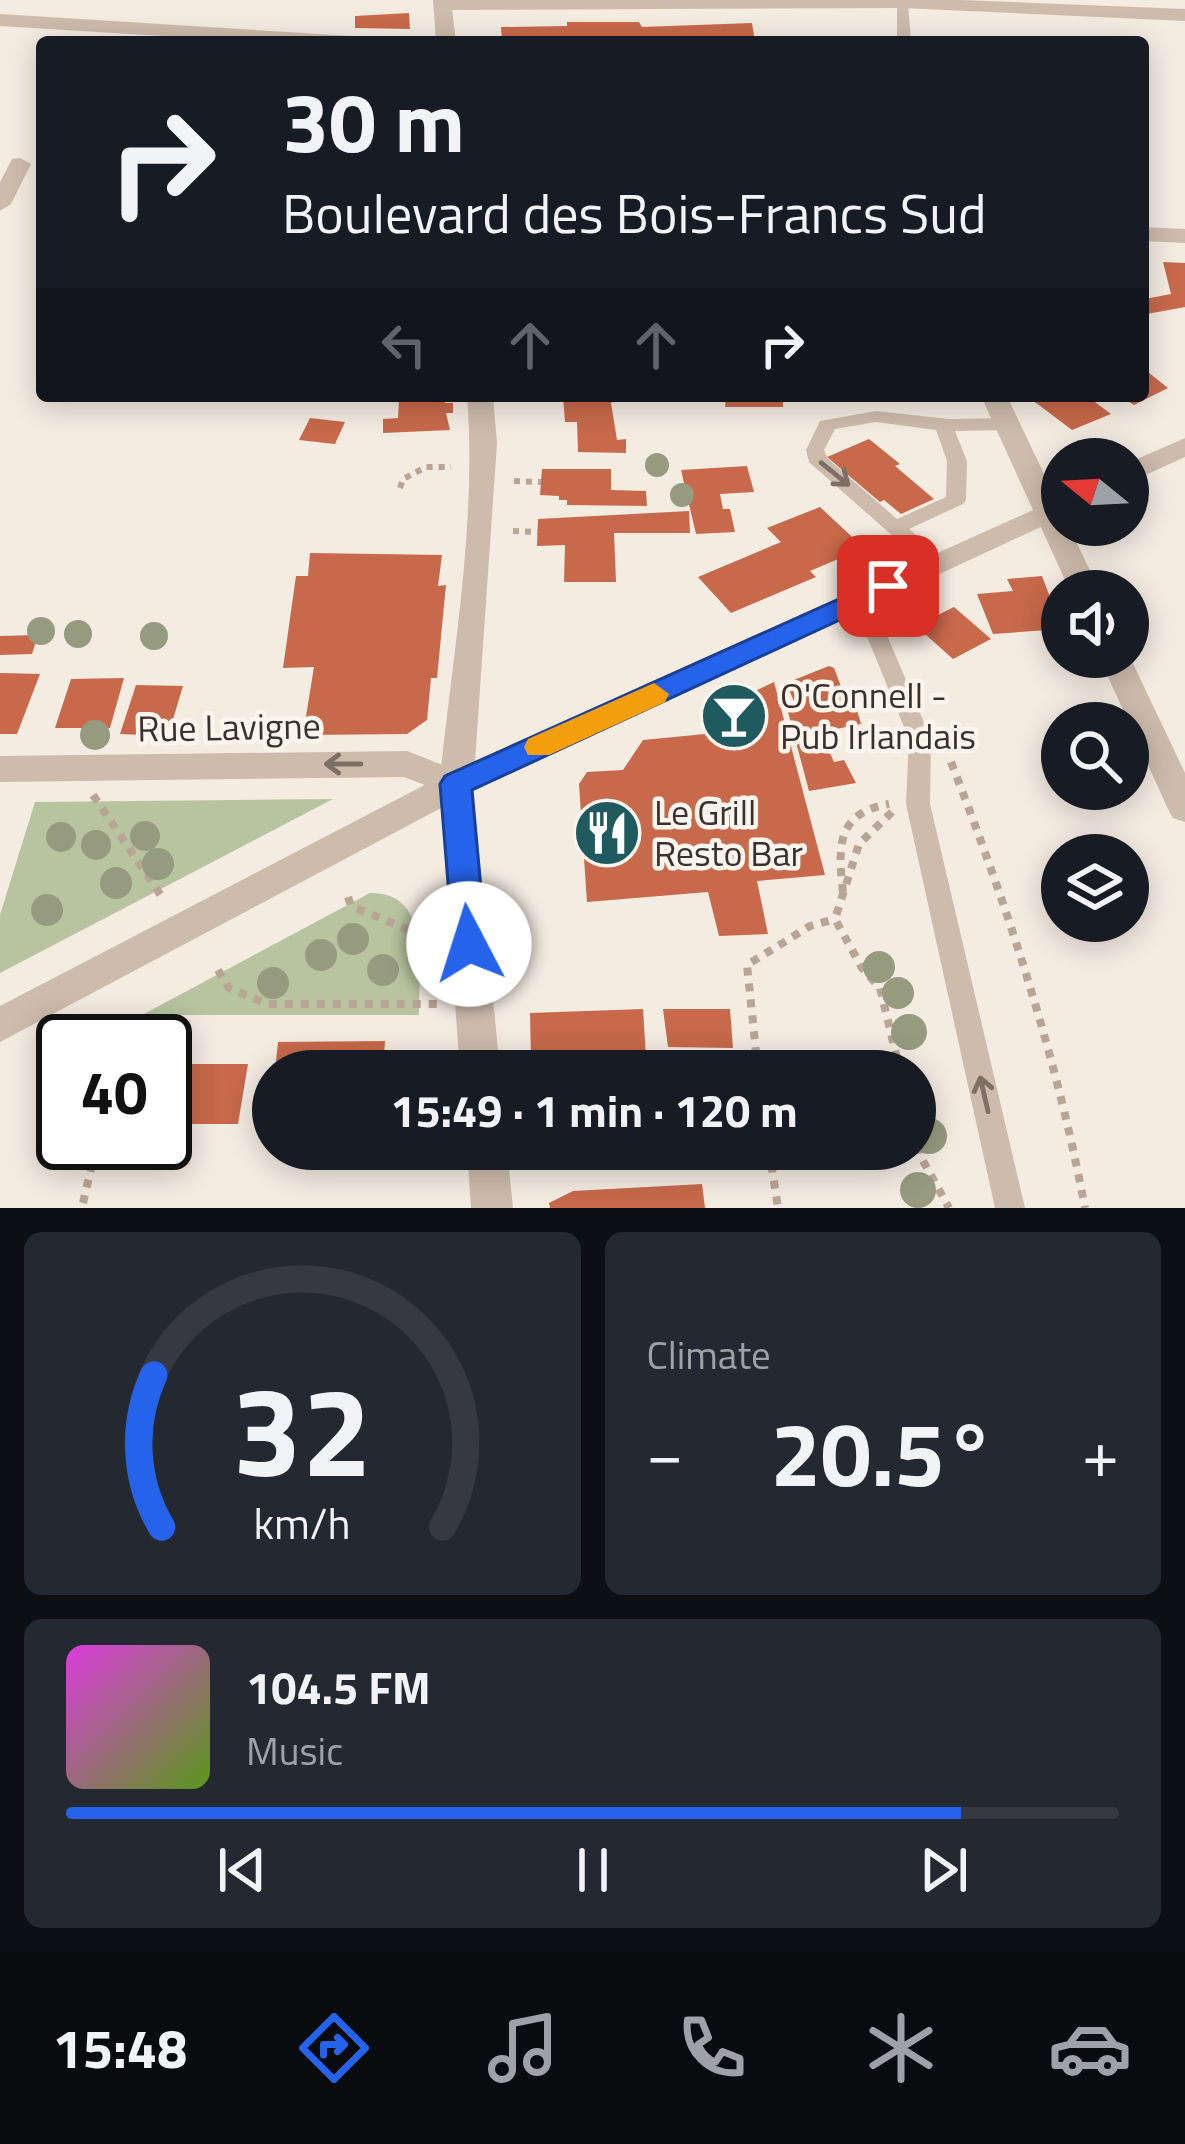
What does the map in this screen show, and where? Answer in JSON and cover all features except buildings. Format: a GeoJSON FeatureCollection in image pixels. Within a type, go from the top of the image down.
{"type":"FeatureCollection","features":[{"type":"Feature","properties":{"kind":"street"},"geometry":{"type":"LineString","coordinates":[[446,36],[443,3],[902,3],[1185,15]]}},
{"type":"Feature","properties":{"kind":"street"},"geometry":{"type":"LineString","coordinates":[[0,20],[256,36]]}},
{"type":"Feature","properties":{"kind":"street"},"geometry":{"type":"LineString","coordinates":[[0,204],[20,164]]}},
{"type":"Feature","properties":{"kind":"street"},"geometry":{"type":"LineString","coordinates":[[1149,234],[1185,236]]}},
{"type":"Feature","properties":{"kind":"street"},"geometry":{"type":"LineString","coordinates":[[478,1050],[456,784],[480,521],[484,443],[481,402]]}},
{"type":"Feature","properties":{"kind":"street"},"geometry":{"type":"LineString","coordinates":[[997,402],[1041,483]]}},
{"type":"Feature","properties":{"kind":"street"},"geometry":{"type":"LineString","coordinates":[[1149,464],[1185,446]]}},
{"type":"Feature","properties":{"kind":"street"},"geometry":{"type":"LineString","coordinates":[[0,1025],[456,784],[1041,516]]}},
{"type":"Feature","properties":{"kind":"street"},"geometry":{"type":"LineString","coordinates":[[1125,678],[1185,809]]}},
{"type":"Feature","properties":{"kind":"street","name":"Rue Lavigne"},"geometry":{"type":"LineString","coordinates":[[0,769],[407,764],[456,784]]}},
{"type":"Feature","properties":{"kind":"street"},"geometry":{"type":"LineString","coordinates":[[489,1170],[492,1208]]}},
{"type":"Feature","properties":{"kind":"lane"},"geometry":{"type":"LineString","coordinates":[[902,3],[904,36]]}},
{"type":"Feature","properties":{"kind":"lane"},"geometry":{"type":"LineString","coordinates":[[936,563],[819,462],[815,449],[827,425],[858,415],[909,416],[944,424],[1007,424]]}},
{"type":"Feature","properties":{"kind":"lane"},"geometry":{"type":"LineString","coordinates":[[894,527],[956,500],[957,461],[944,424]]}},
{"type":"Feature","properties":{"kind":"lane"},"geometry":{"type":"LineString","coordinates":[[862,600],[920,739],[918,804],[1010,1208]]}},
{"type":"Feature","properties":{"kind":"path"},"geometry":{"type":"LineString","coordinates":[[400,488],[403,478],[425,467],[461,467]]}},
{"type":"Feature","properties":{"kind":"path"},"geometry":{"type":"LineString","coordinates":[[514,481],[541,482]]}},
{"type":"Feature","properties":{"kind":"path"},"geometry":{"type":"LineString","coordinates":[[513,531],[538,532]]}},
{"type":"Feature","properties":{"kind":"path"},"geometry":{"type":"LineString","coordinates":[[920,739],[949,757],[993,871],[1058,1080],[1084,1208]]}},
{"type":"Feature","properties":{"kind":"path"},"geometry":{"type":"LineString","coordinates":[[92,795],[162,896]]}},
{"type":"Feature","properties":{"kind":"path"},"geometry":{"type":"LineString","coordinates":[[843,895],[838,847],[843,829],[863,809],[898,803],[860,844],[843,895],[835,919],[862,968],[880,988],[896,1050]]}},
{"type":"Feature","properties":{"kind":"path"},"geometry":{"type":"LineString","coordinates":[[348,897],[352,906],[414,932],[437,932]]}},
{"type":"Feature","properties":{"kind":"path"},"geometry":{"type":"LineString","coordinates":[[756,1050],[747,965],[811,926],[835,919]]}},
{"type":"Feature","properties":{"kind":"path"},"geometry":{"type":"LineString","coordinates":[[218,970],[229,988],[268,1004],[446,1004]]}},
{"type":"Feature","properties":{"kind":"path"},"geometry":{"type":"LineString","coordinates":[[83,1204],[91,1170]]}},
{"type":"Feature","properties":{"kind":"path"},"geometry":{"type":"LineString","coordinates":[[772,1170],[778,1208]]}},
{"type":"Feature","properties":{"kind":"path"},"geometry":{"type":"LineString","coordinates":[[928,1170],[949,1208]]}},
{"type":"Feature","properties":{"kind":"green space"},"geometry":{"type":"Polygon","coordinates":[[[333,799],[0,973],[0,915],[35,802],[333,799]]]}},
{"type":"Feature","properties":{"kind":"green space"},"geometry":{"type":"Polygon","coordinates":[[[370,893],[390,896],[404,905],[413,920],[420,957],[419,1015],[144,1014],[370,893]]]}},
{"type":"Feature","properties":{"kind":"slow traffic"},"geometry":{"type":"LineString","coordinates":[[539,747],[654,694]]}},
{"type":"Feature","properties":{"kind":"place","name":"O'Connell - Pub Irlandais"},"geometry":{"type":"Point","coordinates":[734,716]}},
{"type":"Feature","properties":{"kind":"place","name":"Le Grill Resto Bar"},"geometry":{"type":"Point","coordinates":[607,833]}},
{"type":"Feature","properties":{"kind":"route"},"geometry":{"type":"LineString","coordinates":[[469,944],[456,784],[888,586]]}}]}
